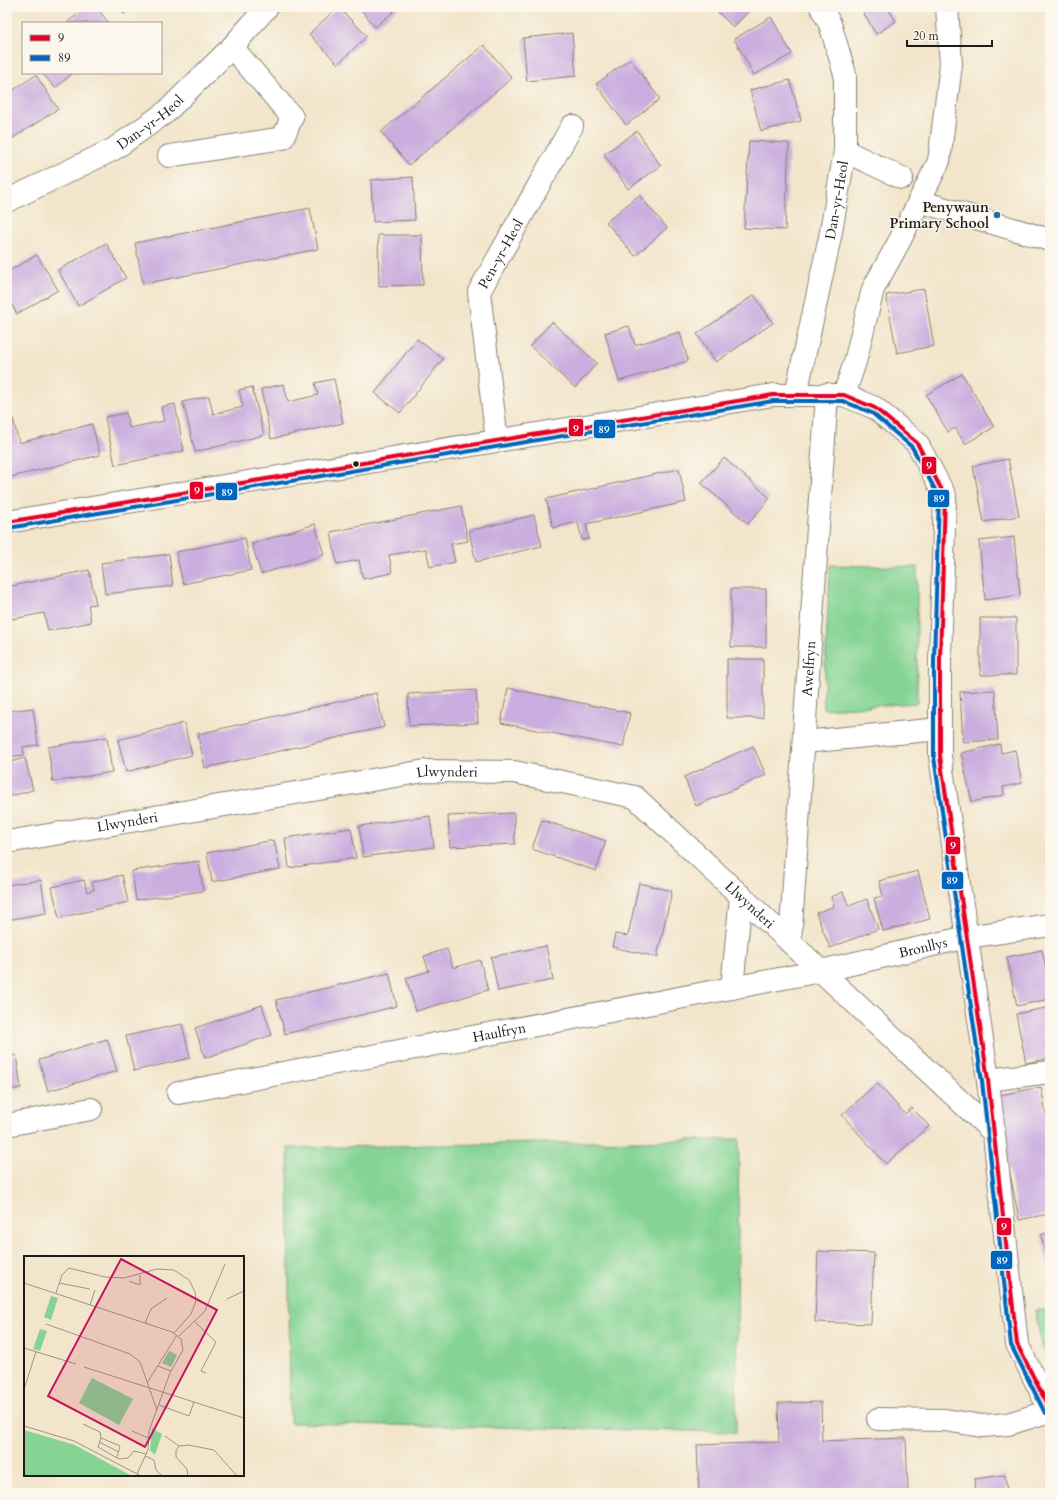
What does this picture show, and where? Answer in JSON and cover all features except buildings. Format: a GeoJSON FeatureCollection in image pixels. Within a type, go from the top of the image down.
{"type":"FeatureCollection","features":[{"type":"Feature","properties":{"kind":"street","name":"Dan-yr-Heol"},"geometry":{"type":"LineString","coordinates":[[7,201],[114,149],[166,112],[232,47],[267,7]]}},
{"type":"Feature","properties":{"kind":"street","name":"Dan-yr-Heol"},"geometry":{"type":"LineString","coordinates":[[796,394],[830,237],[845,151],[845,74],[830,24],[821,7]]}},
{"type":"Feature","properties":{"kind":"street","name":"Awelfryn"},"geometry":{"type":"LineString","coordinates":[[790,942],[804,742],[836,395],[855,362],[873,289],[899,242],[939,161],[951,64],[947,7]]}},
{"type":"Feature","properties":{"kind":"street"},"geometry":{"type":"LineString","coordinates":[[169,156],[283,138],[292,117],[232,47]]}},
{"type":"Feature","properties":{"kind":"street","name":"Pen-yr-Heol"},"geometry":{"type":"LineString","coordinates":[[497,440],[479,292],[572,126]]}},
{"type":"Feature","properties":{"kind":"street"},"geometry":{"type":"LineString","coordinates":[[845,151],[902,178]]}},
{"type":"Feature","properties":{"kind":"street"},"geometry":{"type":"LineString","coordinates":[[919,201],[1050,240]]}},
{"type":"Feature","properties":{"kind":"street"},"geometry":{"type":"LineString","coordinates":[[7,522],[773,394],[836,395],[875,408],[917,443],[946,496],[940,660],[940,756],[988,1080],[1016,1344],[1050,1411],[1008,1424],[982,1426],[945,1420],[878,1419]]}},
{"type":"Feature","properties":{"kind":"street"},"geometry":{"type":"LineString","coordinates":[[804,742],[940,729]]}},
{"type":"Feature","properties":{"kind":"street","name":"Llwynderi"},"geometry":{"type":"LineString","coordinates":[[7,842],[425,772],[514,772],[635,797],[993,1132]]}},
{"type":"Feature","properties":{"kind":"street"},"geometry":{"type":"LineString","coordinates":[[732,988],[741,896]]}},
{"type":"Feature","properties":{"kind":"street","name":"Bronllys"},"geometry":{"type":"LineString","coordinates":[[821,971],[967,937],[1050,925]]}},
{"type":"Feature","properties":{"kind":"street","name":"Haulfryn"},"geometry":{"type":"LineString","coordinates":[[178,1093],[821,971]]}},
{"type":"Feature","properties":{"kind":"street"},"geometry":{"type":"LineString","coordinates":[[988,1080],[1050,1072]]}},
{"type":"Feature","properties":{"kind":"street"},"geometry":{"type":"LineString","coordinates":[[7,1125],[91,1110]]}},
{"type":"Feature","properties":{"kind":"green space"},"geometry":{"type":"Polygon","coordinates":[[[830,565],[917,567],[917,703],[823,709],[830,565]]]}},
{"type":"Feature","properties":{"kind":"green space"},"geometry":{"type":"Polygon","coordinates":[[[739,1139],[736,1432],[290,1423],[288,1148],[739,1139]]]}},
{"type":"Feature","properties":{"kind":"green space"},"geometry":{"type":"Polygon","coordinates":[[[1035,1310],[1050,1310],[1050,1362],[1042,1346],[1035,1310]]]}},
{"type":"Feature","properties":{"kind":"transit line","name":"9"},"geometry":{"type":"LineString","coordinates":[[7,522],[773,395],[844,395],[875,408],[917,443],[945,496],[940,660],[940,756],[988,1080],[1017,1344],[1050,1410]]}},
{"type":"Feature","properties":{"kind":"transit line","name":"89"},"geometry":{"type":"LineString","coordinates":[[8,528],[773,401],[843,401],[872,413],[912,447],[939,497],[934,660],[934,757],[982,1081],[1011,1345],[1045,1413]]}},
{"type":"Feature","properties":{"kind":"place","name":"Penywaun Primary School"},"geometry":{"type":"Point","coordinates":[997,215]}}]}
